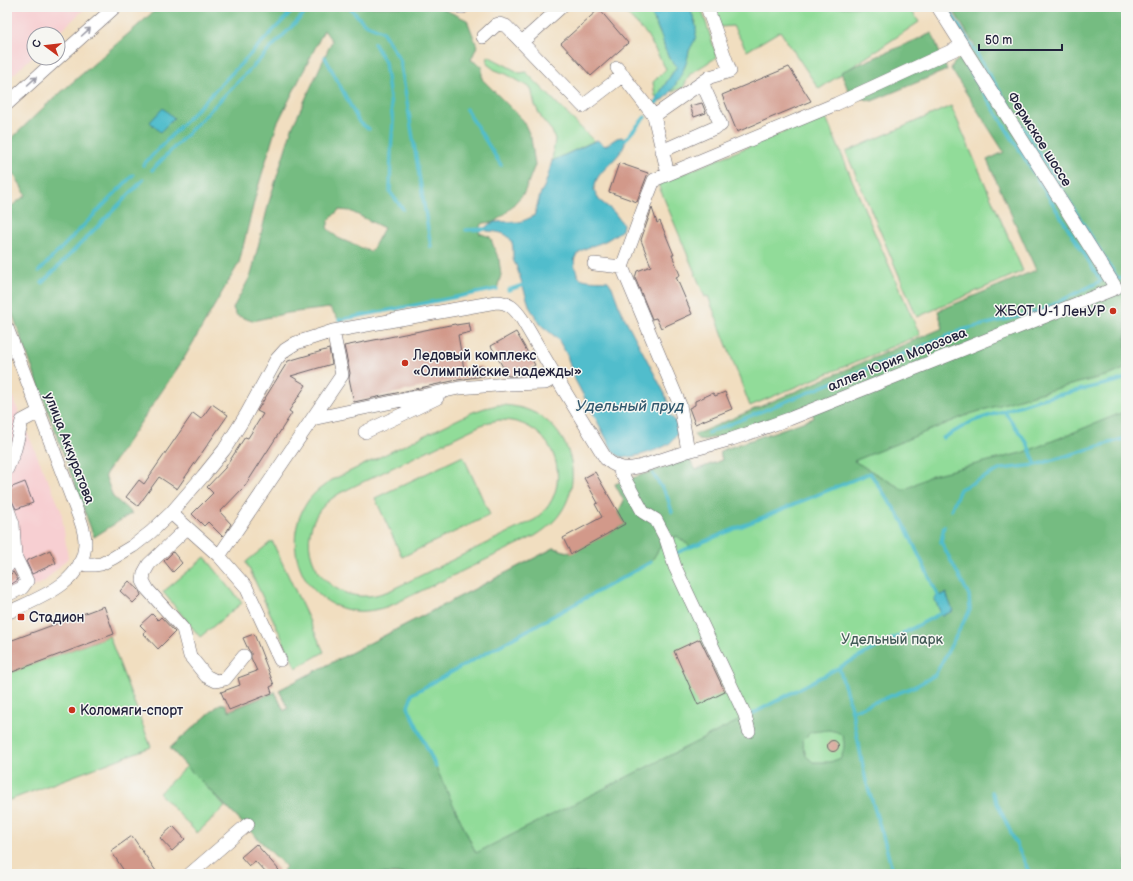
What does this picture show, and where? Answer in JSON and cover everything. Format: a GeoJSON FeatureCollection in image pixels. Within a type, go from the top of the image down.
{"type":"FeatureCollection","features":[{"type":"Feature","properties":{"kind":"street"},"geometry":{"type":"LineString","coordinates":[[66,51],[115,7]]}},
{"type":"Feature","properties":{"kind":"street"},"geometry":{"type":"LineString","coordinates":[[522,42],[561,7]]}},
{"type":"Feature","properties":{"kind":"street"},"geometry":{"type":"LineString","coordinates":[[654,116],[710,77],[730,71],[707,7]]}},
{"type":"Feature","properties":{"kind":"street","name":"Фермское шоссе"},"geometry":{"type":"LineString","coordinates":[[938,7],[1116,288]]}},
{"type":"Feature","properties":{"kind":"street"},"geometry":{"type":"LineString","coordinates":[[483,37],[494,26],[499,24],[506,26],[583,106],[620,72],[654,116],[668,174]]}},
{"type":"Feature","properties":{"kind":"street"},"geometry":{"type":"LineString","coordinates":[[688,451],[680,405],[622,267],[654,180],[836,104],[962,46]]}},
{"type":"Feature","properties":{"kind":"street"},"geometry":{"type":"LineString","coordinates":[[7,104],[49,66]]}},
{"type":"Feature","properties":{"kind":"street"},"geometry":{"type":"LineString","coordinates":[[662,151],[720,125],[702,83]]}},
{"type":"Feature","properties":{"kind":"street"},"geometry":{"type":"LineString","coordinates":[[594,264],[622,267]]}},
{"type":"Feature","properties":{"kind":"street","name":"аллея Юрия Морозова"},"geometry":{"type":"LineString","coordinates":[[618,467],[627,469],[636,468],[688,451],[732,439],[789,419],[1116,288]]}},
{"type":"Feature","properties":{"kind":"street"},"geometry":{"type":"LineString","coordinates":[[80,562],[88,565],[94,565],[101,564],[113,558],[133,546],[151,532],[171,513],[204,476],[224,450],[246,415],[276,360],[285,350],[296,343],[333,331],[502,302],[509,305],[518,313],[606,459],[618,467],[642,512],[656,520],[666,539],[675,567],[745,715],[749,731]]}},
{"type":"Feature","properties":{"kind":"street","name":"улица Аккуратова"},"geometry":{"type":"LineString","coordinates":[[7,328],[82,522],[85,542],[84,553],[76,570],[70,578],[54,590],[7,613]]}},
{"type":"Feature","properties":{"kind":"street"},"geometry":{"type":"LineString","coordinates":[[219,556],[342,375],[333,331]]}},
{"type":"Feature","properties":{"kind":"street"},"geometry":{"type":"LineString","coordinates":[[312,419],[457,389],[502,384],[545,383],[556,377]]}},
{"type":"Feature","properties":{"kind":"street"},"geometry":{"type":"LineString","coordinates":[[365,432],[457,389]]}},
{"type":"Feature","properties":{"kind":"street"},"geometry":{"type":"LineString","coordinates":[[7,469],[15,449],[22,421],[39,412]]}},
{"type":"Feature","properties":{"kind":"street"},"geometry":{"type":"LineString","coordinates":[[7,507],[13,524],[15,556],[27,581],[22,588],[7,595]]}},
{"type":"Feature","properties":{"kind":"street"},"geometry":{"type":"LineString","coordinates":[[171,513],[219,556],[246,587],[280,660]]}},
{"type":"Feature","properties":{"kind":"street"},"geometry":{"type":"LineString","coordinates":[[187,528],[149,564],[144,572],[143,580],[148,590],[183,629],[190,656],[206,676],[216,681],[225,679],[244,656]]}},
{"type":"Feature","properties":{"kind":"street"},"geometry":{"type":"LineString","coordinates":[[7,567],[15,556]]}},
{"type":"Feature","properties":{"kind":"street"},"geometry":{"type":"LineString","coordinates":[[190,874],[248,824]]}},
{"type":"Feature","properties":{"kind":"shaded area"},"geometry":{"type":"Polygon","coordinates":[[[7,7],[87,7],[66,26],[26,26],[26,63],[13,75],[7,74],[7,7]]]}},
{"type":"Feature","properties":{"kind":"shaded area"},"geometry":{"type":"Polygon","coordinates":[[[7,381],[22,421],[61,510],[68,558],[45,581],[7,599],[7,381]]]}},
{"type":"Feature","properties":{"kind":"green space"},"geometry":{"type":"Polygon","coordinates":[[[159,7],[439,7],[467,20],[477,46],[471,60],[482,66],[482,79],[523,120],[531,138],[535,165],[524,193],[505,214],[494,222],[484,223],[480,226],[479,233],[490,237],[499,260],[501,275],[497,289],[339,320],[330,308],[288,313],[252,321],[236,315],[233,308],[251,275],[269,202],[292,128],[332,41],[324,30],[277,124],[256,194],[239,263],[183,360],[105,475],[113,497],[132,513],[94,537],[7,299],[7,206],[9,208],[26,195],[7,161],[7,143],[43,108],[159,7]],[[339,210],[329,220],[327,228],[338,238],[371,252],[384,228],[350,211],[339,210]]]}},
{"type":"Feature","properties":{"kind":"green space"},"geometry":{"type":"Polygon","coordinates":[[[620,7],[641,7],[653,17],[669,58],[677,66],[657,97],[655,96],[653,82],[666,69],[647,35],[620,7]]]}},
{"type":"Feature","properties":{"kind":"green space"},"geometry":{"type":"Polygon","coordinates":[[[688,7],[701,7],[717,57],[690,74],[683,88],[670,92],[685,66],[696,22],[688,7]]]}},
{"type":"Feature","properties":{"kind":"green space"},"geometry":{"type":"Polygon","coordinates":[[[715,7],[909,7],[919,22],[819,89],[780,31],[747,51],[733,26],[720,27],[715,7]]]}},
{"type":"Feature","properties":{"kind":"green space","name":"Удельный парк"},"geometry":{"type":"Polygon","coordinates":[[[951,7],[1126,7],[1126,368],[1113,374],[1036,394],[970,414],[854,461],[904,490],[932,475],[1025,452],[1126,411],[1126,874],[287,874],[283,870],[286,867],[170,748],[220,704],[225,704],[229,711],[275,692],[284,711],[288,708],[279,690],[554,548],[571,553],[625,524],[618,512],[624,501],[615,484],[689,459],[696,470],[722,460],[720,451],[814,418],[810,406],[731,434],[704,440],[698,439],[694,435],[943,328],[938,311],[1036,270],[987,160],[1004,152],[951,69],[953,64],[975,46],[951,7]],[[870,473],[691,547],[677,536],[662,544],[651,562],[412,694],[408,708],[476,853],[752,714],[945,611],[902,520],[870,473]],[[829,730],[811,732],[802,741],[806,756],[813,762],[830,762],[841,758],[844,748],[842,735],[835,731],[829,730]]]}},
{"type":"Feature","properties":{"kind":"green space","name":"Удельный парк"},"geometry":{"type":"Polygon","coordinates":[[[1126,7],[1126,874],[287,874],[283,870],[286,867],[204,784],[225,807],[197,833],[159,793],[187,766],[170,748],[220,704],[225,704],[229,711],[275,692],[284,711],[288,708],[279,690],[554,548],[571,553],[625,524],[618,512],[624,501],[615,484],[689,459],[696,470],[722,460],[720,451],[815,418],[1080,320],[1126,7]]]}},
{"type":"Feature","properties":{"kind":"green space"},"geometry":{"type":"Polygon","coordinates":[[[932,33],[947,70],[872,101],[850,95],[841,72],[932,33]]]}},
{"type":"Feature","properties":{"kind":"green space"},"geometry":{"type":"Polygon","coordinates":[[[488,56],[520,73],[526,72],[594,141],[552,161],[555,139],[552,131],[542,119],[535,105],[531,88],[506,74],[495,70],[487,64],[488,56]]]}},
{"type":"Feature","properties":{"kind":"green space"},"geometry":{"type":"Polygon","coordinates":[[[951,106],[1023,271],[917,317],[846,152],[951,106]]]}},
{"type":"Feature","properties":{"kind":"green space"},"geometry":{"type":"Polygon","coordinates":[[[825,115],[872,227],[920,335],[750,406],[708,296],[705,297],[658,184],[825,115]]]}},
{"type":"Feature","properties":{"kind":"green space"},"geometry":{"type":"Polygon","coordinates":[[[501,405],[515,406],[525,409],[539,416],[551,425],[561,437],[568,450],[572,480],[569,495],[563,509],[554,521],[535,536],[385,607],[371,611],[356,611],[337,606],[321,597],[309,583],[300,568],[296,550],[296,532],[301,514],[311,497],[332,480],[473,412],[501,405]],[[499,420],[479,426],[340,493],[331,499],[320,510],[314,520],[309,539],[310,552],[314,564],[321,575],[330,584],[342,591],[354,595],[376,595],[389,591],[536,519],[552,500],[556,489],[558,477],[553,454],[547,443],[539,434],[529,427],[511,421],[499,420]]]}},
{"type":"Feature","properties":{"kind":"green space"},"geometry":{"type":"Polygon","coordinates":[[[463,456],[490,515],[402,557],[375,498],[463,456]]]}},
{"type":"Feature","properties":{"kind":"green space"},"geometry":{"type":"Polygon","coordinates":[[[272,541],[324,652],[296,668],[246,562],[272,541]]]}},
{"type":"Feature","properties":{"kind":"green space"},"geometry":{"type":"Polygon","coordinates":[[[205,557],[242,603],[200,637],[163,592],[205,557]]]}},
{"type":"Feature","properties":{"kind":"green space","name":"Коломяги-спорт"},"geometry":{"type":"Polygon","coordinates":[[[109,636],[151,747],[7,801],[7,674],[109,636]]]}},
{"type":"Feature","properties":{"kind":"water"},"geometry":{"type":"Polygon","coordinates":[[[641,7],[689,7],[696,27],[695,38],[689,51],[686,63],[674,88],[665,98],[657,102],[657,97],[677,66],[669,58],[653,17],[641,7]]]}},
{"type":"Feature","properties":{"kind":"water"},"geometry":{"type":"Polygon","coordinates":[[[163,108],[174,118],[160,132],[150,122],[163,108]]]}},
{"type":"Feature","properties":{"kind":"water","name":"Удельный пруд"},"geometry":{"type":"Polygon","coordinates":[[[622,137],[625,140],[622,150],[599,176],[594,190],[599,200],[613,211],[623,224],[622,230],[606,241],[578,253],[574,261],[575,267],[580,278],[587,280],[608,281],[612,287],[620,309],[665,394],[669,406],[669,414],[675,422],[678,433],[671,442],[661,448],[647,453],[627,457],[618,455],[613,451],[573,376],[567,355],[558,339],[541,325],[530,308],[513,260],[511,240],[505,234],[487,231],[485,229],[491,223],[519,222],[534,216],[552,161],[597,140],[605,146],[617,138],[622,137]]]}},
{"type":"Feature","properties":{"kind":"water"},"geometry":{"type":"Polygon","coordinates":[[[946,593],[953,611],[942,616],[934,598],[946,593]]]}},
{"type":"Feature","properties":{"kind":"building"},"geometry":{"type":"Polygon","coordinates":[[[599,9],[628,43],[591,76],[561,43],[599,9]]]}},
{"type":"Feature","properties":{"kind":"building"},"geometry":{"type":"Polygon","coordinates":[[[789,67],[811,101],[737,132],[722,95],[789,67]]]}},
{"type":"Feature","properties":{"kind":"building"},"geometry":{"type":"Polygon","coordinates":[[[702,103],[706,113],[694,117],[690,106],[702,103]]]}},
{"type":"Feature","properties":{"kind":"building"},"geometry":{"type":"Polygon","coordinates":[[[619,163],[648,173],[637,202],[609,192],[619,163]]]}},
{"type":"Feature","properties":{"kind":"building"},"geometry":{"type":"Polygon","coordinates":[[[652,208],[657,223],[660,221],[674,255],[672,255],[680,275],[676,277],[692,314],[661,328],[656,318],[652,319],[635,278],[637,271],[651,266],[641,240],[652,208]]]}},
{"type":"Feature","properties":{"kind":"building","name":"Ледовый комплекс «Олимпийские надежды»"},"geometry":{"type":"Polygon","coordinates":[[[469,323],[471,332],[458,335],[464,369],[482,366],[484,376],[457,380],[354,402],[344,346],[455,324],[469,323]]]}},
{"type":"Feature","properties":{"kind":"building"},"geometry":{"type":"Polygon","coordinates":[[[516,332],[535,365],[518,376],[508,376],[491,346],[516,332]]]}},
{"type":"Feature","properties":{"kind":"building"},"geometry":{"type":"Polygon","coordinates":[[[329,349],[332,364],[291,376],[306,385],[289,411],[292,413],[245,486],[220,512],[231,524],[227,531],[222,536],[208,522],[204,526],[192,514],[213,493],[207,487],[225,468],[245,437],[248,438],[263,414],[257,411],[288,361],[329,349]]]}},
{"type":"Feature","properties":{"kind":"building"},"geometry":{"type":"Polygon","coordinates":[[[725,392],[732,409],[695,424],[689,408],[695,405],[695,401],[713,393],[715,396],[725,392]]]}},
{"type":"Feature","properties":{"kind":"building"},"geometry":{"type":"Polygon","coordinates":[[[212,404],[228,415],[177,489],[159,477],[138,506],[126,497],[139,480],[144,484],[193,413],[201,419],[212,404]]]}},
{"type":"Feature","properties":{"kind":"building"},"geometry":{"type":"Polygon","coordinates":[[[595,472],[625,524],[571,554],[563,538],[602,517],[595,504],[598,503],[584,478],[595,472]]]}},
{"type":"Feature","properties":{"kind":"building"},"geometry":{"type":"Polygon","coordinates":[[[25,482],[33,503],[16,509],[12,501],[7,499],[7,489],[25,482]]]}},
{"type":"Feature","properties":{"kind":"building"},"geometry":{"type":"Polygon","coordinates":[[[50,550],[56,563],[32,574],[26,561],[50,550]]]}},
{"type":"Feature","properties":{"kind":"building"},"geometry":{"type":"Polygon","coordinates":[[[173,552],[182,563],[173,572],[164,561],[173,552]]]}},
{"type":"Feature","properties":{"kind":"building"},"geometry":{"type":"Polygon","coordinates":[[[13,572],[18,580],[10,585],[7,575],[13,572]]]}},
{"type":"Feature","properties":{"kind":"building"},"geometry":{"type":"Polygon","coordinates":[[[129,581],[139,590],[141,595],[133,603],[120,591],[129,581]]]}},
{"type":"Feature","properties":{"kind":"building"},"geometry":{"type":"Polygon","coordinates":[[[104,606],[114,634],[7,674],[7,642],[104,606]]]}},
{"type":"Feature","properties":{"kind":"building"},"geometry":{"type":"Polygon","coordinates":[[[152,614],[158,620],[161,617],[175,632],[158,649],[143,633],[146,631],[140,625],[152,614]]]}},
{"type":"Feature","properties":{"kind":"building"},"geometry":{"type":"Polygon","coordinates":[[[254,634],[274,685],[270,687],[272,693],[229,710],[221,692],[240,685],[238,678],[257,671],[251,658],[251,653],[243,638],[254,634]]]}},
{"type":"Feature","properties":{"kind":"building"},"geometry":{"type":"Polygon","coordinates":[[[700,639],[725,692],[698,705],[674,651],[700,639]]]}},
{"type":"Feature","properties":{"kind":"building"},"geometry":{"type":"Polygon","coordinates":[[[831,741],[835,741],[837,742],[837,750],[831,751],[828,748],[828,744],[831,741]]]}},
{"type":"Feature","properties":{"kind":"building"},"geometry":{"type":"Polygon","coordinates":[[[173,826],[185,839],[172,851],[160,838],[173,826]]]}},
{"type":"Feature","properties":{"kind":"building"},"geometry":{"type":"Polygon","coordinates":[[[132,836],[158,874],[126,874],[111,851],[132,836]]]}},
{"type":"Feature","properties":{"kind":"building"},"geometry":{"type":"Polygon","coordinates":[[[256,844],[279,870],[274,874],[267,874],[255,861],[249,866],[241,857],[256,844]]]}},
{"type":"Feature","properties":{"kind":"waterway"},"geometry":{"type":"LineString","coordinates":[[143,165],[296,7]]}},
{"type":"Feature","properties":{"kind":"waterway"},"geometry":{"type":"LineString","coordinates":[[947,7],[1118,279],[1126,276]]}},
{"type":"Feature","properties":{"kind":"waterway"},"geometry":{"type":"LineString","coordinates":[[350,8],[365,24],[382,31],[400,60],[431,247]]}},
{"type":"Feature","properties":{"kind":"waterway"},"geometry":{"type":"LineString","coordinates":[[152,170],[307,11]]}},
{"type":"Feature","properties":{"kind":"waterway"},"geometry":{"type":"LineString","coordinates":[[374,43],[385,62],[393,122],[390,192],[403,209]]}},
{"type":"Feature","properties":{"kind":"waterway"},"geometry":{"type":"LineString","coordinates":[[325,57],[359,122],[369,129]]}},
{"type":"Feature","properties":{"kind":"waterway"},"geometry":{"type":"LineString","coordinates":[[708,433],[962,330],[1040,311],[1101,281],[962,58]]}},
{"type":"Feature","properties":{"kind":"waterway"},"geometry":{"type":"LineString","coordinates":[[654,105],[657,102]]}},
{"type":"Feature","properties":{"kind":"waterway"},"geometry":{"type":"LineString","coordinates":[[466,109],[501,165]]}},
{"type":"Feature","properties":{"kind":"waterway"},"geometry":{"type":"LineString","coordinates":[[625,140],[645,117]]}},
{"type":"Feature","properties":{"kind":"waterway"},"geometry":{"type":"LineString","coordinates":[[39,271],[133,175]]}},
{"type":"Feature","properties":{"kind":"waterway"},"geometry":{"type":"LineString","coordinates":[[42,283],[143,180]]}},
{"type":"Feature","properties":{"kind":"waterway"},"geometry":{"type":"LineString","coordinates":[[466,230],[485,229]]}},
{"type":"Feature","properties":{"kind":"waterway"},"geometry":{"type":"LineString","coordinates":[[508,290],[523,285]]}},
{"type":"Feature","properties":{"kind":"waterway"},"geometry":{"type":"LineString","coordinates":[[339,320],[497,289]]}},
{"type":"Feature","properties":{"kind":"waterway"},"geometry":{"type":"LineString","coordinates":[[943,438],[973,421],[1037,400],[1126,378]]}},
{"type":"Feature","properties":{"kind":"waterway"},"geometry":{"type":"LineString","coordinates":[[1004,411],[1027,443],[1036,465]]}},
{"type":"Feature","properties":{"kind":"waterway"},"geometry":{"type":"LineString","coordinates":[[951,510],[960,489],[1001,469],[1036,465],[1126,438]]}},
{"type":"Feature","properties":{"kind":"waterway"},"geometry":{"type":"LineString","coordinates":[[674,554],[870,473],[902,520],[940,600]]}},
{"type":"Feature","properties":{"kind":"waterway"},"geometry":{"type":"LineString","coordinates":[[653,474],[667,496],[672,512]]}},
{"type":"Feature","properties":{"kind":"waterway"},"geometry":{"type":"LineString","coordinates":[[852,711],[916,686],[935,675],[970,610],[969,595],[941,542],[944,526]]}},
{"type":"Feature","properties":{"kind":"waterway"},"geometry":{"type":"LineString","coordinates":[[436,767],[408,707],[412,694],[651,562]]}},
{"type":"Feature","properties":{"kind":"waterway"},"geometry":{"type":"LineString","coordinates":[[752,714],[943,612]]}},
{"type":"Feature","properties":{"kind":"waterway"},"geometry":{"type":"LineString","coordinates":[[839,668],[852,711],[866,781],[893,874]]}},
{"type":"Feature","properties":{"kind":"waterway"},"geometry":{"type":"LineString","coordinates":[[992,792],[1030,874]]}},
{"type":"Feature","properties":{"kind":"place","name":"ЖБОТ U-1 ЛенУР"},"geometry":{"type":"Point","coordinates":[1113,311]}},
{"type":"Feature","properties":{"kind":"place","name":"Ледовый комплекс «Олимпийские надежды»"},"geometry":{"type":"Point","coordinates":[405,363]}},
{"type":"Feature","properties":{"kind":"place","name":"Стадион"},"geometry":{"type":"Point","coordinates":[21,617]}},
{"type":"Feature","properties":{"kind":"place","name":"Коломяги-спорт"},"geometry":{"type":"Point","coordinates":[72,710]}}]}
